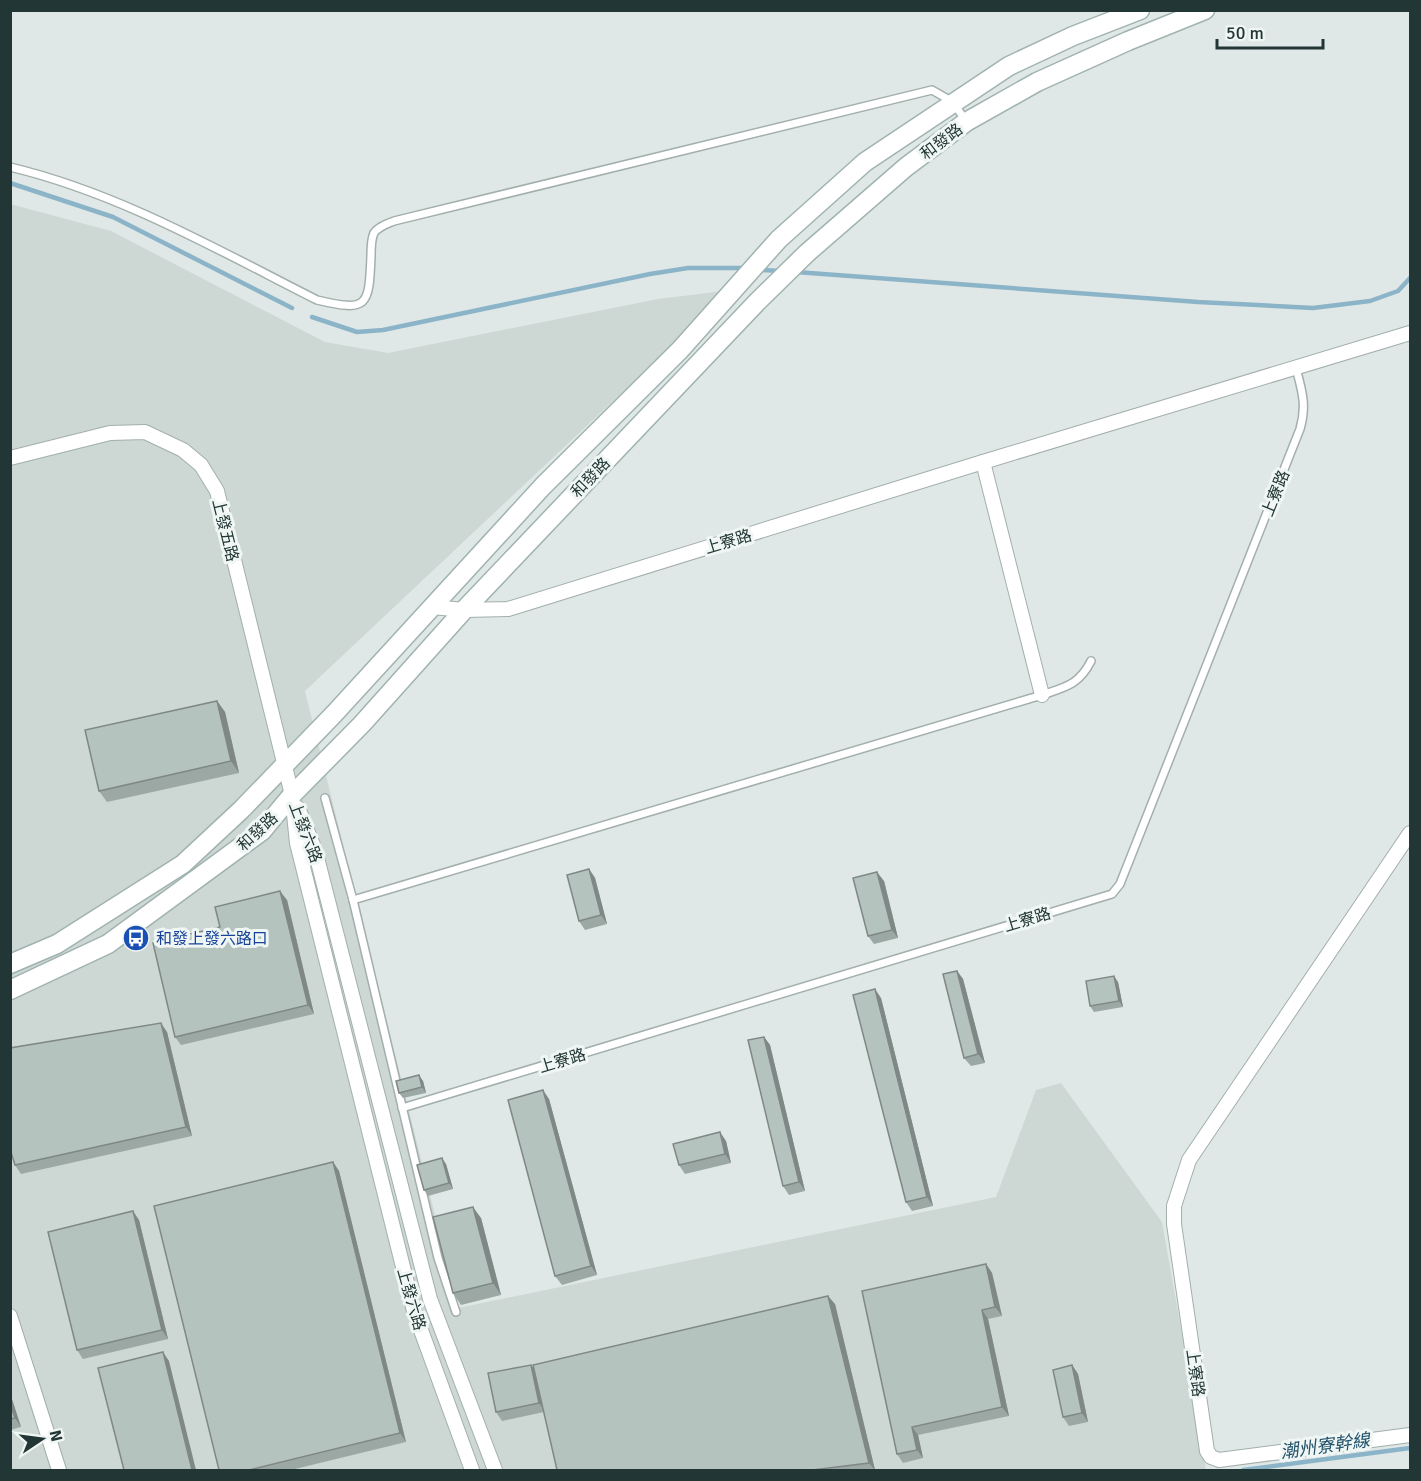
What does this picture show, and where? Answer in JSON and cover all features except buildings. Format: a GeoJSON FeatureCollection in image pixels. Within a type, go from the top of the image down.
{"type":"FeatureCollection","features":[{"type":"Feature","properties":{"kind":"street","name":"和發路"},"geometry":{"type":"LineString","coordinates":[[10,964],[57,944],[183,864],[241,810],[334,714],[543,486],[680,350],[779,239],[865,162],[1009,66],[1073,36],[1140,10]]}},
{"type":"Feature","properties":{"kind":"street","name":"和發路"},"geometry":{"type":"LineString","coordinates":[[10,990],[108,944],[254,838],[292,795],[362,724],[464,610],[758,301],[807,253],[906,167],[966,122],[1037,82],[1128,41],[1205,10]]}},
{"type":"Feature","properties":{"kind":"street","name":"上寮路"},"geometry":{"type":"LineString","coordinates":[[432,607],[464,610],[508,609],[1410,333]]}},
{"type":"Feature","properties":{"kind":"street","name":"上發五路"},"geometry":{"type":"LineString","coordinates":[[10,458],[110,434],[145,432],[183,450],[201,465],[217,490],[292,795]]}},
{"type":"Feature","properties":{"kind":"street"},"geometry":{"type":"LineString","coordinates":[[983,462],[1042,695]]}},
{"type":"Feature","properties":{"kind":"street","name":"上發六路"},"geometry":{"type":"LineString","coordinates":[[292,795],[297,843],[414,1311],[472,1470]]}},
{"type":"Feature","properties":{"kind":"street","name":"上發六路"},"geometry":{"type":"LineString","coordinates":[[292,795],[315,850],[430,1299],[495,1470]]}},
{"type":"Feature","properties":{"kind":"street","name":"上寮路"},"geometry":{"type":"LineString","coordinates":[[1410,833],[1189,1160],[1174,1206],[1174,1224],[1207,1450],[1211,1457],[1219,1460],[1410,1435]]}},
{"type":"Feature","properties":{"kind":"street"},"geometry":{"type":"LineString","coordinates":[[10,1316],[59,1470]]}},
{"type":"Feature","properties":{"kind":"lane"},"geometry":{"type":"LineString","coordinates":[[10,167],[105,198],[147,215],[316,300],[343,306],[356,305],[365,300],[370,289],[374,234],[381,226],[394,220],[932,90],[953,102],[966,122]]}},
{"type":"Feature","properties":{"kind":"lane","name":"上寮路"},"geometry":{"type":"LineString","coordinates":[[402,1108],[1112,894],[1120,884],[1300,429],[1305,413],[1296,368]]}},
{"type":"Feature","properties":{"kind":"lane"},"geometry":{"type":"LineString","coordinates":[[353,900],[1042,695],[1072,685],[1085,675],[1091,662]]}},
{"type":"Feature","properties":{"kind":"lane"},"geometry":{"type":"LineString","coordinates":[[325,798],[353,900],[438,1258],[456,1312]]}},
{"type":"Feature","properties":{"kind":"shaded area"},"geometry":{"type":"Polygon","coordinates":[[[10,204],[111,231],[325,342],[388,353],[658,299],[731,290],[305,691],[458,1308],[996,1197],[1036,1090],[1061,1083],[1162,1222],[1206,1470],[11,1470],[10,204]]]}},
{"type":"Feature","properties":{"kind":"waterway"},"geometry":{"type":"LineString","coordinates":[[10,183],[113,217],[292,308]]}},
{"type":"Feature","properties":{"kind":"waterway"},"geometry":{"type":"LineString","coordinates":[[312,317],[357,332],[383,330],[650,274],[688,268],[745,268]]}},
{"type":"Feature","properties":{"kind":"waterway"},"geometry":{"type":"LineString","coordinates":[[760,270],[781,271]]}},
{"type":"Feature","properties":{"kind":"waterway"},"geometry":{"type":"LineString","coordinates":[[796,272],[1198,302],[1313,308],[1370,301],[1398,291],[1410,278]]}},
{"type":"Feature","properties":{"kind":"waterway","name":"潮州寮幹線"},"geometry":{"type":"LineString","coordinates":[[1243,1470],[1410,1448]]}},
{"type":"Feature","properties":{"kind":"place","name":"和發上發六路口"},"geometry":{"type":"Point","coordinates":[136,938]}}]}
